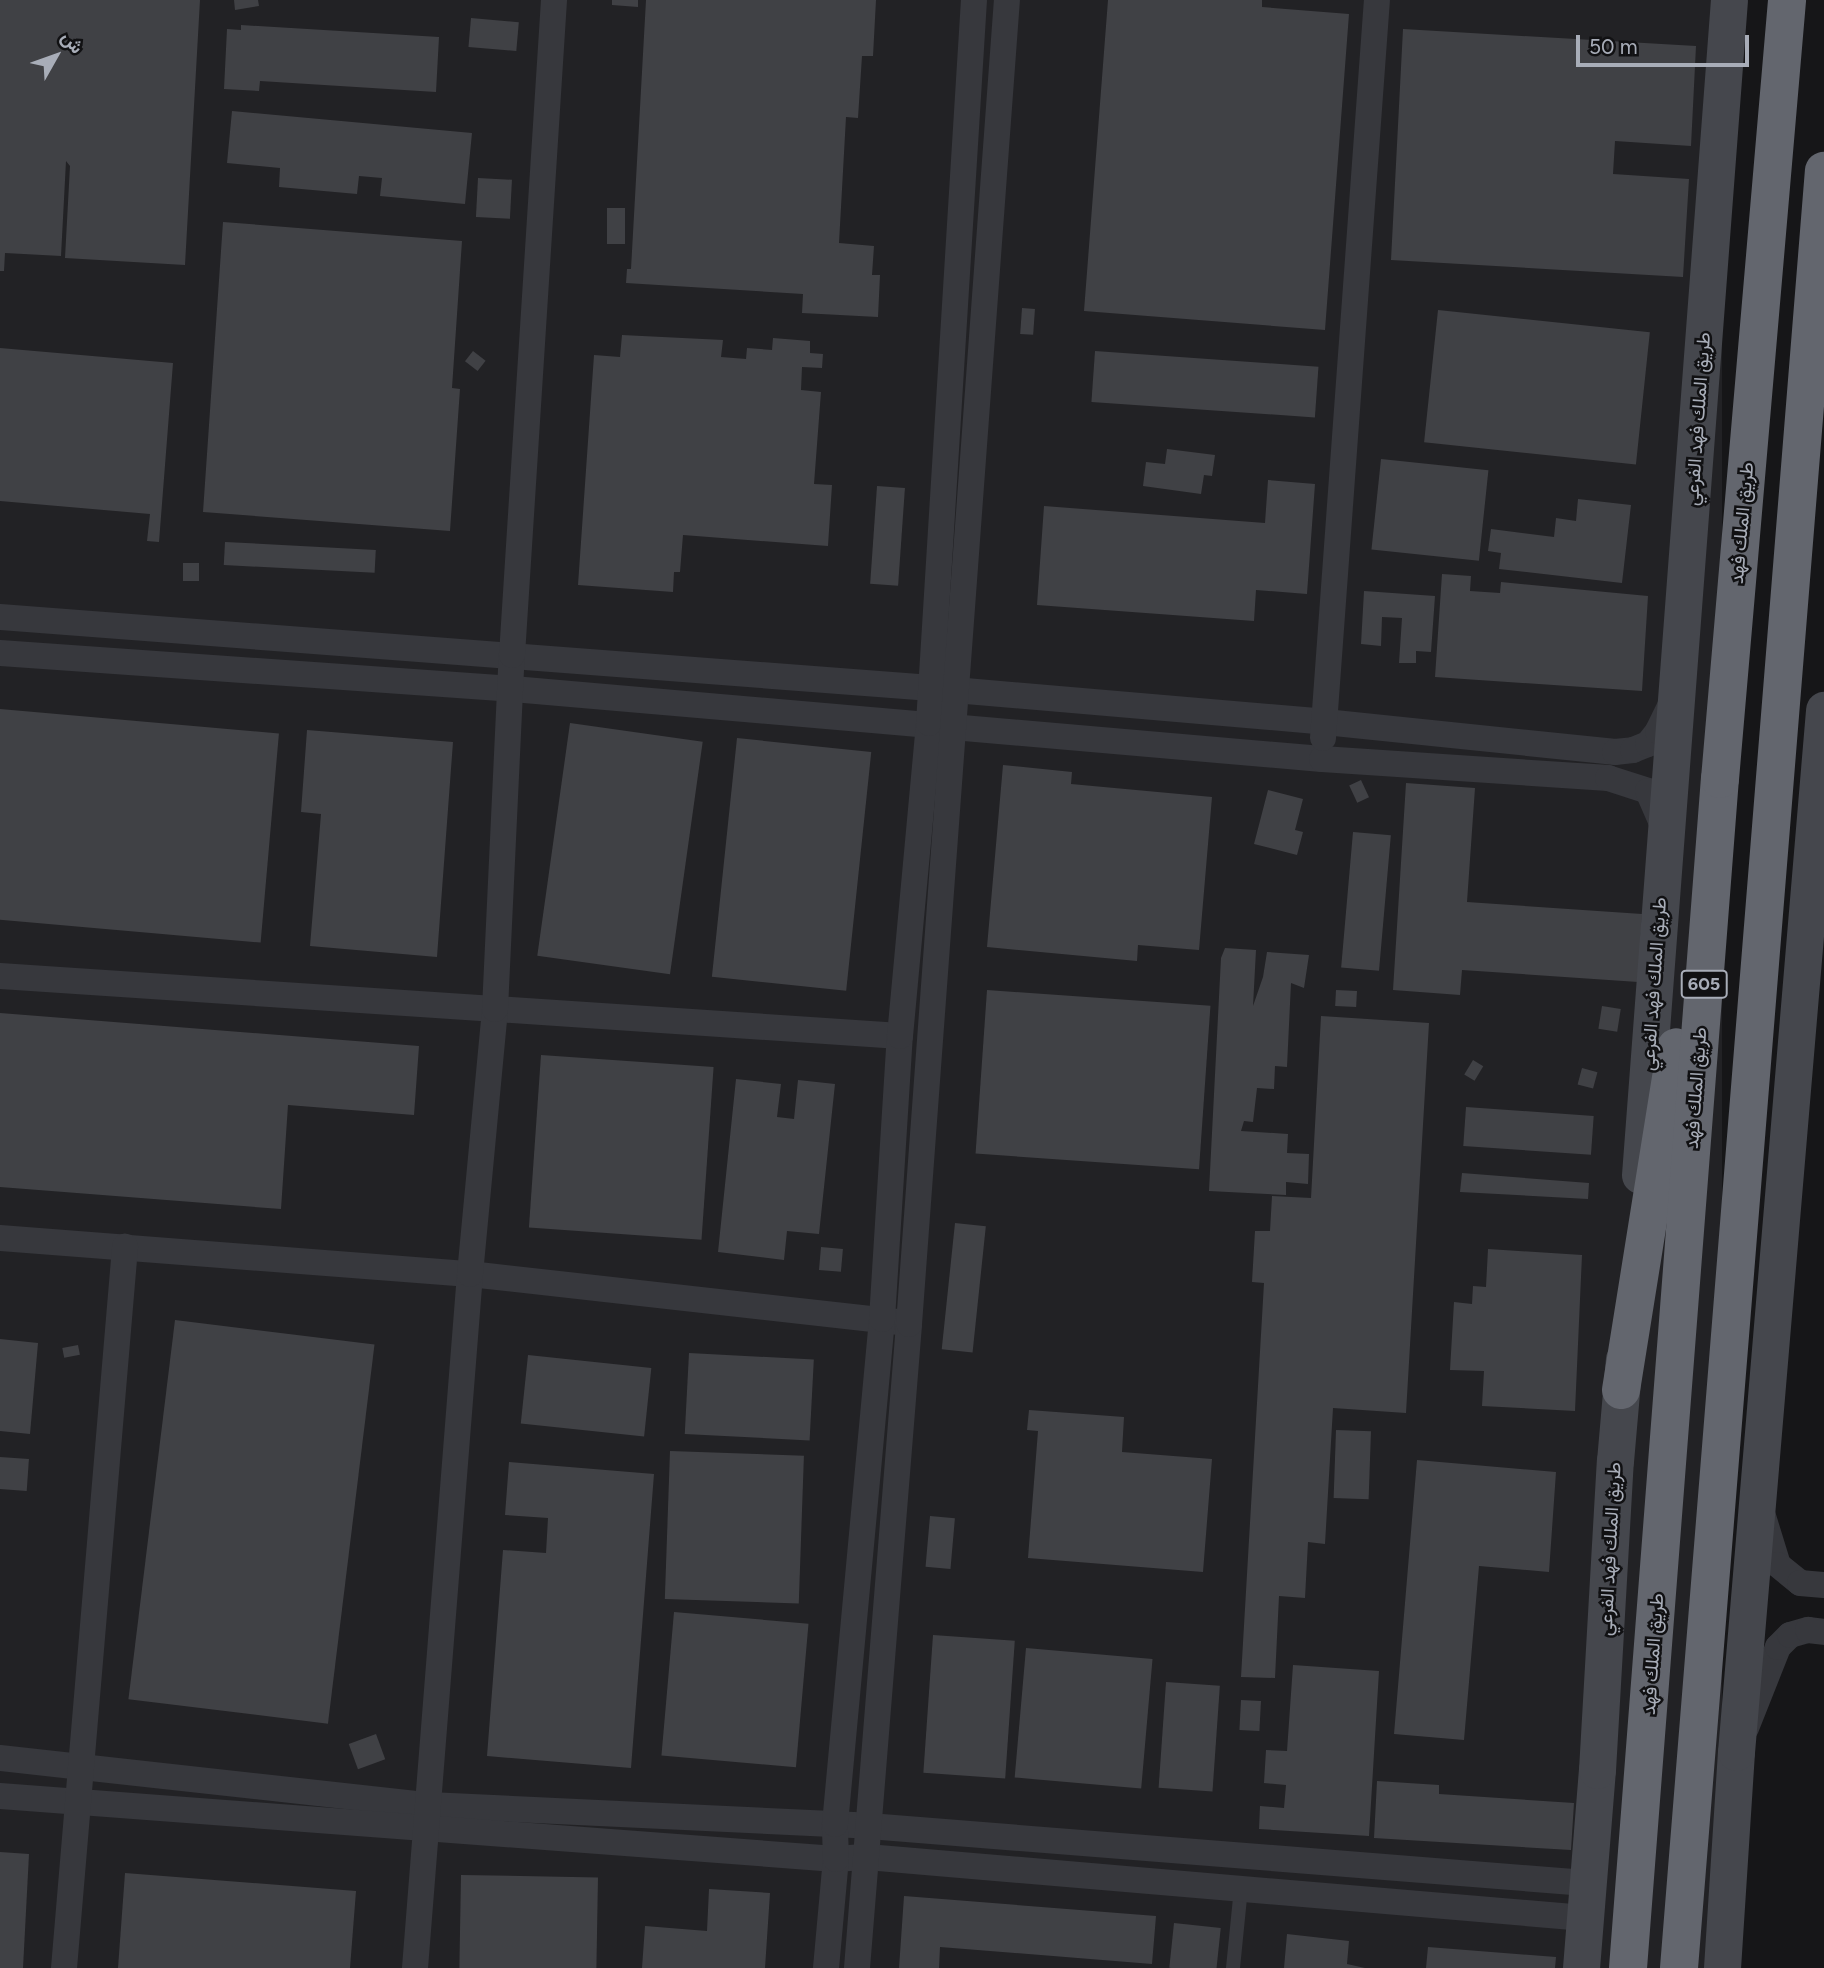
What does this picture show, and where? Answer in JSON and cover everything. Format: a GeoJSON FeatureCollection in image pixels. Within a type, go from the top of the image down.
{"type":"FeatureCollection","features":[{"type":"Feature","properties":{"kind":"highway","name":"طريق الملك فهد"},"geometry":{"type":"LineString","coordinates":[[1628,1968],[1720,779],[1787,0]]}},
{"type":"Feature","properties":{"kind":"highway","name":"605"},"geometry":{"type":"LineString","coordinates":[[1679,1968],[1824,171]]}},
{"type":"Feature","properties":{"kind":"highway"},"geometry":{"type":"LineString","coordinates":[[1621,1390],[1720,779]]}},
{"type":"Feature","properties":{"kind":"main road","name":"طريق الملك فهد الفرعي"},"geometry":{"type":"LineString","coordinates":[[1581,1968],[1597,1770],[1621,1390],[1678,687],[1729,0]]}},
{"type":"Feature","properties":{"kind":"main road"},"geometry":{"type":"LineString","coordinates":[[1722,1968],[1737,1752],[1824,710]]}},
{"type":"Feature","properties":{"kind":"street"},"geometry":{"type":"LineString","coordinates":[[415,1968],[470,1274],[495,1009],[513,655],[554,0]]}},
{"type":"Feature","properties":{"kind":"street"},"geometry":{"type":"LineString","coordinates":[[858,1968],[909,1324],[943,690],[974,0]]}},
{"type":"Feature","properties":{"kind":"street"},"geometry":{"type":"LineString","coordinates":[[943,690],[1007,0]]}},
{"type":"Feature","properties":{"kind":"street"},"geometry":{"type":"LineString","coordinates":[[1322,759],[1377,0]]}},
{"type":"Feature","properties":{"kind":"street"},"geometry":{"type":"LineString","coordinates":[[0,617],[943,690],[1325,722],[1615,752],[1633,750],[1648,744],[1658,731],[1678,687]]}},
{"type":"Feature","properties":{"kind":"street"},"geometry":{"type":"LineString","coordinates":[[0,653],[513,689],[789,715],[941,725],[1322,759],[1608,778],[1648,790],[1665,830]]}},
{"type":"Feature","properties":{"kind":"street"},"geometry":{"type":"LineString","coordinates":[[777,678],[789,715]]}},
{"type":"Feature","properties":{"kind":"street"},"geometry":{"type":"LineString","coordinates":[[826,1968],[836,1859],[835,1824],[882,1319],[900,1036],[941,725]]}},
{"type":"Feature","properties":{"kind":"street"},"geometry":{"type":"LineString","coordinates":[[0,976],[900,1036]]}},
{"type":"Feature","properties":{"kind":"street"},"geometry":{"type":"LineString","coordinates":[[0,1238],[470,1274],[909,1324]]}},
{"type":"Feature","properties":{"kind":"street"},"geometry":{"type":"LineString","coordinates":[[64,1968],[125,1247]]}},
{"type":"Feature","properties":{"kind":"street"},"geometry":{"type":"LineString","coordinates":[[1758,1502],[1778,1565],[1800,1583],[1824,1585]]}},
{"type":"Feature","properties":{"kind":"street"},"geometry":{"type":"LineString","coordinates":[[1737,1752],[1778,1647],[1790,1635],[1808,1630],[1824,1632]]}},
{"type":"Feature","properties":{"kind":"street"},"geometry":{"type":"LineString","coordinates":[[0,1758],[400,1802],[428,1817],[836,1859],[867,1857],[1241,1888],[1585,1900]]}},
{"type":"Feature","properties":{"kind":"street"},"geometry":{"type":"LineString","coordinates":[[43,1763],[77,1804]]}},
{"type":"Feature","properties":{"kind":"street"},"geometry":{"type":"LineString","coordinates":[[0,1796],[77,1804],[428,1817],[869,1826],[1245,1857],[1585,1900]]}},
{"type":"Feature","properties":{"kind":"street"},"geometry":{"type":"LineString","coordinates":[[1241,1888],[1245,1857]]}},
{"type":"Feature","properties":{"kind":"lane"},"geometry":{"type":"LineString","coordinates":[[1233,1968],[1241,1888]]}},
{"type":"Feature","properties":{"kind":"shaded area"},"geometry":{"type":"Polygon","coordinates":[[[0,0],[1722,0],[1722,1968],[0,1968],[0,0]]]}},
{"type":"Feature","properties":{"kind":"building"},"geometry":{"type":"Polygon","coordinates":[[[0,0],[200,0],[185,265],[65,258],[70,166],[66,161],[61,256],[5,253],[4,271],[0,271],[0,0]]]}},
{"type":"Feature","properties":{"kind":"building"},"geometry":{"type":"Polygon","coordinates":[[[234,0],[258,0],[259,6],[235,10],[234,0]]]}},
{"type":"Feature","properties":{"kind":"building"},"geometry":{"type":"Polygon","coordinates":[[[612,0],[638,0],[638,7],[612,5],[612,0]]]}},
{"type":"Feature","properties":{"kind":"building"},"geometry":{"type":"Polygon","coordinates":[[[646,0],[876,0],[873,56],[862,56],[858,118],[846,117],[839,243],[874,246],[872,275],[880,275],[878,317],[802,313],[803,294],[626,283],[627,269],[631,269],[646,0]]]}},
{"type":"Feature","properties":{"kind":"building"},"geometry":{"type":"Polygon","coordinates":[[[1108,0],[1262,0],[1262,7],[1349,14],[1325,330],[1084,311],[1108,0]]]}},
{"type":"Feature","properties":{"kind":"building"},"geometry":{"type":"Polygon","coordinates":[[[471,18],[519,22],[516,51],[468,47],[471,18]]]}},
{"type":"Feature","properties":{"kind":"building"},"geometry":{"type":"Polygon","coordinates":[[[241,25],[439,37],[436,92],[260,81],[259,91],[224,89],[227,29],[241,30],[241,25]]]}},
{"type":"Feature","properties":{"kind":"building"},"geometry":{"type":"Polygon","coordinates":[[[1403,29],[1696,46],[1691,146],[1615,141],[1613,174],[1689,179],[1683,277],[1391,260],[1403,29]]]}},
{"type":"Feature","properties":{"kind":"building"},"geometry":{"type":"Polygon","coordinates":[[[232,111],[472,133],[465,204],[380,196],[382,178],[359,176],[357,194],[279,187],[280,168],[227,163],[232,111]]]}},
{"type":"Feature","properties":{"kind":"building"},"geometry":{"type":"Polygon","coordinates":[[[478,178],[512,180],[510,219],[476,217],[478,178]]]}},
{"type":"Feature","properties":{"kind":"building"},"geometry":{"type":"Polygon","coordinates":[[[607,208],[625,208],[625,244],[607,244],[607,208]]]}},
{"type":"Feature","properties":{"kind":"building"},"geometry":{"type":"Polygon","coordinates":[[[223,222],[462,241],[452,388],[460,389],[450,531],[203,512],[223,222]]]}},
{"type":"Feature","properties":{"kind":"building"},"geometry":{"type":"Polygon","coordinates":[[[1022,308],[1035,309],[1033,335],[1020,334],[1022,308]]]}},
{"type":"Feature","properties":{"kind":"building"},"geometry":{"type":"Polygon","coordinates":[[[1438,310],[1650,332],[1636,465],[1424,442],[1438,310]]]}},
{"type":"Feature","properties":{"kind":"building"},"geometry":{"type":"Polygon","coordinates":[[[622,335],[723,340],[721,357],[746,359],[747,348],[772,350],[773,338],[810,341],[810,353],[823,354],[822,368],[802,367],[801,390],[821,392],[814,484],[832,485],[828,546],[683,535],[680,572],[674,572],[673,592],[578,585],[594,355],[620,357],[622,335]]]}},
{"type":"Feature","properties":{"kind":"building"},"geometry":{"type":"Polygon","coordinates":[[[0,348],[173,363],[159,542],[147,541],[150,514],[0,501],[0,348]]]}},
{"type":"Feature","properties":{"kind":"building"},"geometry":{"type":"Polygon","coordinates":[[[473,351],[486,361],[478,371],[465,361],[473,351]]]}},
{"type":"Feature","properties":{"kind":"building"},"geometry":{"type":"Polygon","coordinates":[[[1095,351],[1318,367],[1315,418],[1091,402],[1095,351]]]}},
{"type":"Feature","properties":{"kind":"building"},"geometry":{"type":"Polygon","coordinates":[[[1167,449],[1215,455],[1212,476],[1204,475],[1201,494],[1143,486],[1146,462],[1165,464],[1167,449]]]}},
{"type":"Feature","properties":{"kind":"building"},"geometry":{"type":"Polygon","coordinates":[[[1381,459],[1488,470],[1479,561],[1371,550],[1381,459]]]}},
{"type":"Feature","properties":{"kind":"building"},"geometry":{"type":"Polygon","coordinates":[[[1268,480],[1315,484],[1307,594],[1256,590],[1254,621],[1037,605],[1044,506],[1265,523],[1268,480]]]}},
{"type":"Feature","properties":{"kind":"building"},"geometry":{"type":"Polygon","coordinates":[[[877,486],[905,488],[898,586],[870,584],[877,486]]]}},
{"type":"Feature","properties":{"kind":"building"},"geometry":{"type":"Polygon","coordinates":[[[1578,499],[1631,505],[1622,583],[1499,569],[1501,553],[1488,551],[1491,529],[1554,537],[1556,518],[1576,521],[1578,499]]]}},
{"type":"Feature","properties":{"kind":"building"},"geometry":{"type":"Polygon","coordinates":[[[225,542],[376,550],[375,573],[224,565],[225,542]]]}},
{"type":"Feature","properties":{"kind":"building"},"geometry":{"type":"Polygon","coordinates":[[[183,563],[199,563],[199,581],[183,581],[183,563]]]}},
{"type":"Feature","properties":{"kind":"building"},"geometry":{"type":"Polygon","coordinates":[[[1442,574],[1471,576],[1470,591],[1500,593],[1501,582],[1648,596],[1642,691],[1435,677],[1442,574]]]}},
{"type":"Feature","properties":{"kind":"building"},"geometry":{"type":"Polygon","coordinates":[[[1364,591],[1435,596],[1431,652],[1416,651],[1416,663],[1399,663],[1402,618],[1382,617],[1381,646],[1361,644],[1364,591]]]}},
{"type":"Feature","properties":{"kind":"building"},"geometry":{"type":"Polygon","coordinates":[[[0,709],[279,733],[261,943],[0,920],[0,709]]]}},
{"type":"Feature","properties":{"kind":"building"},"geometry":{"type":"Polygon","coordinates":[[[570,723],[703,742],[670,974],[537,956],[570,723]]]}},
{"type":"Feature","properties":{"kind":"building"},"geometry":{"type":"Polygon","coordinates":[[[307,730],[453,742],[437,957],[310,946],[321,814],[301,812],[307,730]]]}},
{"type":"Feature","properties":{"kind":"building"},"geometry":{"type":"Polygon","coordinates":[[[737,738],[871,752],[846,991],[712,977],[737,738]]]}},
{"type":"Feature","properties":{"kind":"building"},"geometry":{"type":"Polygon","coordinates":[[[1003,765],[1072,772],[1071,784],[1212,797],[1199,950],[1138,945],[1137,961],[987,947],[1003,765]]]}},
{"type":"Feature","properties":{"kind":"building"},"geometry":{"type":"Polygon","coordinates":[[[1361,780],[1369,797],[1357,803],[1349,785],[1361,780]]]}},
{"type":"Feature","properties":{"kind":"building"},"geometry":{"type":"Polygon","coordinates":[[[1406,783],[1475,788],[1467,902],[1642,914],[1638,982],[1462,970],[1460,995],[1393,990],[1406,783]]]}},
{"type":"Feature","properties":{"kind":"building"},"geometry":{"type":"Polygon","coordinates":[[[1268,790],[1303,799],[1295,830],[1303,832],[1297,855],[1254,844],[1268,790]]]}},
{"type":"Feature","properties":{"kind":"building"},"geometry":{"type":"Polygon","coordinates":[[[1353,832],[1391,835],[1379,971],[1341,967],[1353,832]]]}},
{"type":"Feature","properties":{"kind":"building"},"geometry":{"type":"Polygon","coordinates":[[[1225,948],[1256,950],[1253,1006],[1263,977],[1267,952],[1309,955],[1304,988],[1291,983],[1287,1067],[1275,1066],[1274,1089],[1257,1088],[1253,1122],[1244,1121],[1241,1131],[1288,1134],[1287,1153],[1309,1154],[1308,1184],[1286,1182],[1286,1195],[1209,1191],[1221,958],[1225,948]]]}},
{"type":"Feature","properties":{"kind":"building"},"geometry":{"type":"Polygon","coordinates":[[[987,990],[1210,1006],[1199,1169],[976,1154],[987,990]]]}},
{"type":"Feature","properties":{"kind":"building"},"geometry":{"type":"Polygon","coordinates":[[[1336,990],[1357,991],[1356,1007],[1335,1006],[1336,990]]]}},
{"type":"Feature","properties":{"kind":"building"},"geometry":{"type":"Polygon","coordinates":[[[1602,1006],[1621,1009],[1617,1032],[1598,1029],[1602,1006]]]}},
{"type":"Feature","properties":{"kind":"building"},"geometry":{"type":"Polygon","coordinates":[[[0,1013],[419,1046],[414,1115],[288,1105],[281,1209],[0,1187],[0,1013]]]}},
{"type":"Feature","properties":{"kind":"building"},"geometry":{"type":"Polygon","coordinates":[[[1321,1016],[1429,1023],[1406,1413],[1333,1408],[1325,1544],[1308,1542],[1305,1598],[1279,1596],[1275,1678],[1241,1677],[1264,1283],[1252,1282],[1255,1231],[1270,1231],[1272,1196],[1311,1198],[1321,1016]]]}},
{"type":"Feature","properties":{"kind":"building"},"geometry":{"type":"Polygon","coordinates":[[[541,1055],[714,1067],[702,1240],[529,1228],[541,1055]]]}},
{"type":"Feature","properties":{"kind":"building"},"geometry":{"type":"Polygon","coordinates":[[[1473,1060],[1483,1066],[1475,1081],[1464,1075],[1473,1060]]]}},
{"type":"Feature","properties":{"kind":"building"},"geometry":{"type":"Polygon","coordinates":[[[1582,1068],[1597,1072],[1593,1089],[1578,1084],[1582,1068]]]}},
{"type":"Feature","properties":{"kind":"building"},"geometry":{"type":"Polygon","coordinates":[[[736,1079],[781,1084],[777,1117],[794,1119],[798,1080],[835,1084],[819,1234],[787,1231],[784,1260],[718,1252],[736,1079]]]}},
{"type":"Feature","properties":{"kind":"building"},"geometry":{"type":"Polygon","coordinates":[[[1466,1107],[1594,1116],[1591,1155],[1463,1146],[1466,1107]]]}},
{"type":"Feature","properties":{"kind":"building"},"geometry":{"type":"Polygon","coordinates":[[[1462,1173],[1589,1183],[1588,1199],[1460,1192],[1462,1173]]]}},
{"type":"Feature","properties":{"kind":"building"},"geometry":{"type":"Polygon","coordinates":[[[955,1223],[986,1226],[973,1353],[942,1349],[955,1223]]]}},
{"type":"Feature","properties":{"kind":"building"},"geometry":{"type":"Polygon","coordinates":[[[821,1247],[843,1249],[841,1272],[819,1270],[821,1247]]]}},
{"type":"Feature","properties":{"kind":"building"},"geometry":{"type":"Polygon","coordinates":[[[1488,1249],[1582,1255],[1575,1411],[1482,1406],[1484,1371],[1450,1370],[1454,1302],[1472,1304],[1473,1286],[1486,1287],[1488,1249]]]}},
{"type":"Feature","properties":{"kind":"building"},"geometry":{"type":"Polygon","coordinates":[[[175,1320],[375,1344],[328,1724],[128,1699],[175,1320]]]}},
{"type":"Feature","properties":{"kind":"building"},"geometry":{"type":"Polygon","coordinates":[[[0,1339],[38,1343],[30,1434],[0,1431],[0,1339]]]}},
{"type":"Feature","properties":{"kind":"building"},"geometry":{"type":"Polygon","coordinates":[[[78,1345],[80,1355],[64,1358],[62,1348],[78,1345]]]}},
{"type":"Feature","properties":{"kind":"building"},"geometry":{"type":"Polygon","coordinates":[[[689,1353],[814,1360],[810,1440],[685,1434],[689,1353]]]}},
{"type":"Feature","properties":{"kind":"building"},"geometry":{"type":"Polygon","coordinates":[[[528,1355],[651,1368],[644,1437],[521,1424],[528,1355]]]}},
{"type":"Feature","properties":{"kind":"building"},"geometry":{"type":"Polygon","coordinates":[[[1029,1410],[1124,1417],[1122,1452],[1212,1459],[1203,1572],[1028,1558],[1038,1431],[1027,1430],[1029,1410]]]}},
{"type":"Feature","properties":{"kind":"building"},"geometry":{"type":"Polygon","coordinates":[[[1336,1430],[1371,1431],[1369,1499],[1334,1498],[1336,1430]]]}},
{"type":"Feature","properties":{"kind":"building"},"geometry":{"type":"Polygon","coordinates":[[[670,1451],[804,1456],[799,1604],[665,1599],[670,1451]]]}},
{"type":"Feature","properties":{"kind":"building"},"geometry":{"type":"Polygon","coordinates":[[[0,1457],[29,1459],[27,1491],[0,1489],[0,1457]]]}},
{"type":"Feature","properties":{"kind":"building"},"geometry":{"type":"Polygon","coordinates":[[[1417,1460],[1556,1472],[1549,1572],[1479,1566],[1464,1740],[1394,1734],[1417,1460]]]}},
{"type":"Feature","properties":{"kind":"building"},"geometry":{"type":"Polygon","coordinates":[[[509,1462],[654,1474],[631,1768],[487,1756],[503,1550],[546,1553],[548,1518],[505,1515],[509,1462]]]}},
{"type":"Feature","properties":{"kind":"building"},"geometry":{"type":"Polygon","coordinates":[[[930,1516],[955,1518],[950,1569],[926,1567],[930,1516]]]}},
{"type":"Feature","properties":{"kind":"building"},"geometry":{"type":"Polygon","coordinates":[[[674,1612],[808,1624],[796,1767],[661,1755],[674,1612]]]}},
{"type":"Feature","properties":{"kind":"building"},"geometry":{"type":"Polygon","coordinates":[[[933,1635],[1015,1641],[1005,1778],[923,1773],[933,1635]]]}},
{"type":"Feature","properties":{"kind":"building"},"geometry":{"type":"Polygon","coordinates":[[[1026,1648],[1153,1659],[1141,1789],[1015,1778],[1026,1648]]]}},
{"type":"Feature","properties":{"kind":"building"},"geometry":{"type":"Polygon","coordinates":[[[1293,1665],[1379,1671],[1369,1836],[1259,1829],[1260,1806],[1284,1808],[1286,1785],[1264,1783],[1266,1750],[1287,1751],[1293,1665]]]}},
{"type":"Feature","properties":{"kind":"building"},"geometry":{"type":"Polygon","coordinates":[[[1166,1682],[1220,1686],[1212,1792],[1159,1788],[1166,1682]]]}},
{"type":"Feature","properties":{"kind":"building"},"geometry":{"type":"Polygon","coordinates":[[[1241,1700],[1261,1701],[1259,1731],[1239,1730],[1241,1700]]]}},
{"type":"Feature","properties":{"kind":"building"},"geometry":{"type":"Polygon","coordinates":[[[376,1734],[385,1759],[358,1769],[349,1744],[376,1734]]]}},
{"type":"Feature","properties":{"kind":"building"},"geometry":{"type":"Polygon","coordinates":[[[1377,1781],[1439,1785],[1439,1794],[1574,1803],[1571,1850],[1374,1838],[1377,1781]]]}},
{"type":"Feature","properties":{"kind":"building"},"geometry":{"type":"Polygon","coordinates":[[[0,1852],[29,1854],[23,1968],[0,1968],[0,1852]]]}},
{"type":"Feature","properties":{"kind":"building"},"geometry":{"type":"Polygon","coordinates":[[[125,1873],[356,1891],[350,1968],[118,1968],[125,1873]]]}},
{"type":"Feature","properties":{"kind":"building"},"geometry":{"type":"Polygon","coordinates":[[[461,1875],[598,1877],[596,1968],[459,1968],[461,1875]]]}},
{"type":"Feature","properties":{"kind":"building"},"geometry":{"type":"Polygon","coordinates":[[[709,1889],[770,1893],[765,1968],[642,1968],[645,1926],[707,1931],[709,1889]]]}},
{"type":"Feature","properties":{"kind":"building"},"geometry":{"type":"Polygon","coordinates":[[[904,1896],[1156,1916],[1152,1964],[940,1947],[939,1968],[899,1968],[904,1896]]]}},
{"type":"Feature","properties":{"kind":"building"},"geometry":{"type":"Polygon","coordinates":[[[1174,1923],[1221,1928],[1217,1968],[1169,1968],[1174,1923]]]}},
{"type":"Feature","properties":{"kind":"building"},"geometry":{"type":"Polygon","coordinates":[[[1287,1934],[1349,1941],[1347,1964],[1365,1968],[1284,1968],[1287,1934]]]}},
{"type":"Feature","properties":{"kind":"building"},"geometry":{"type":"Polygon","coordinates":[[[1428,1947],[1556,1957],[1555,1968],[1426,1968],[1428,1947]]]}}]}
